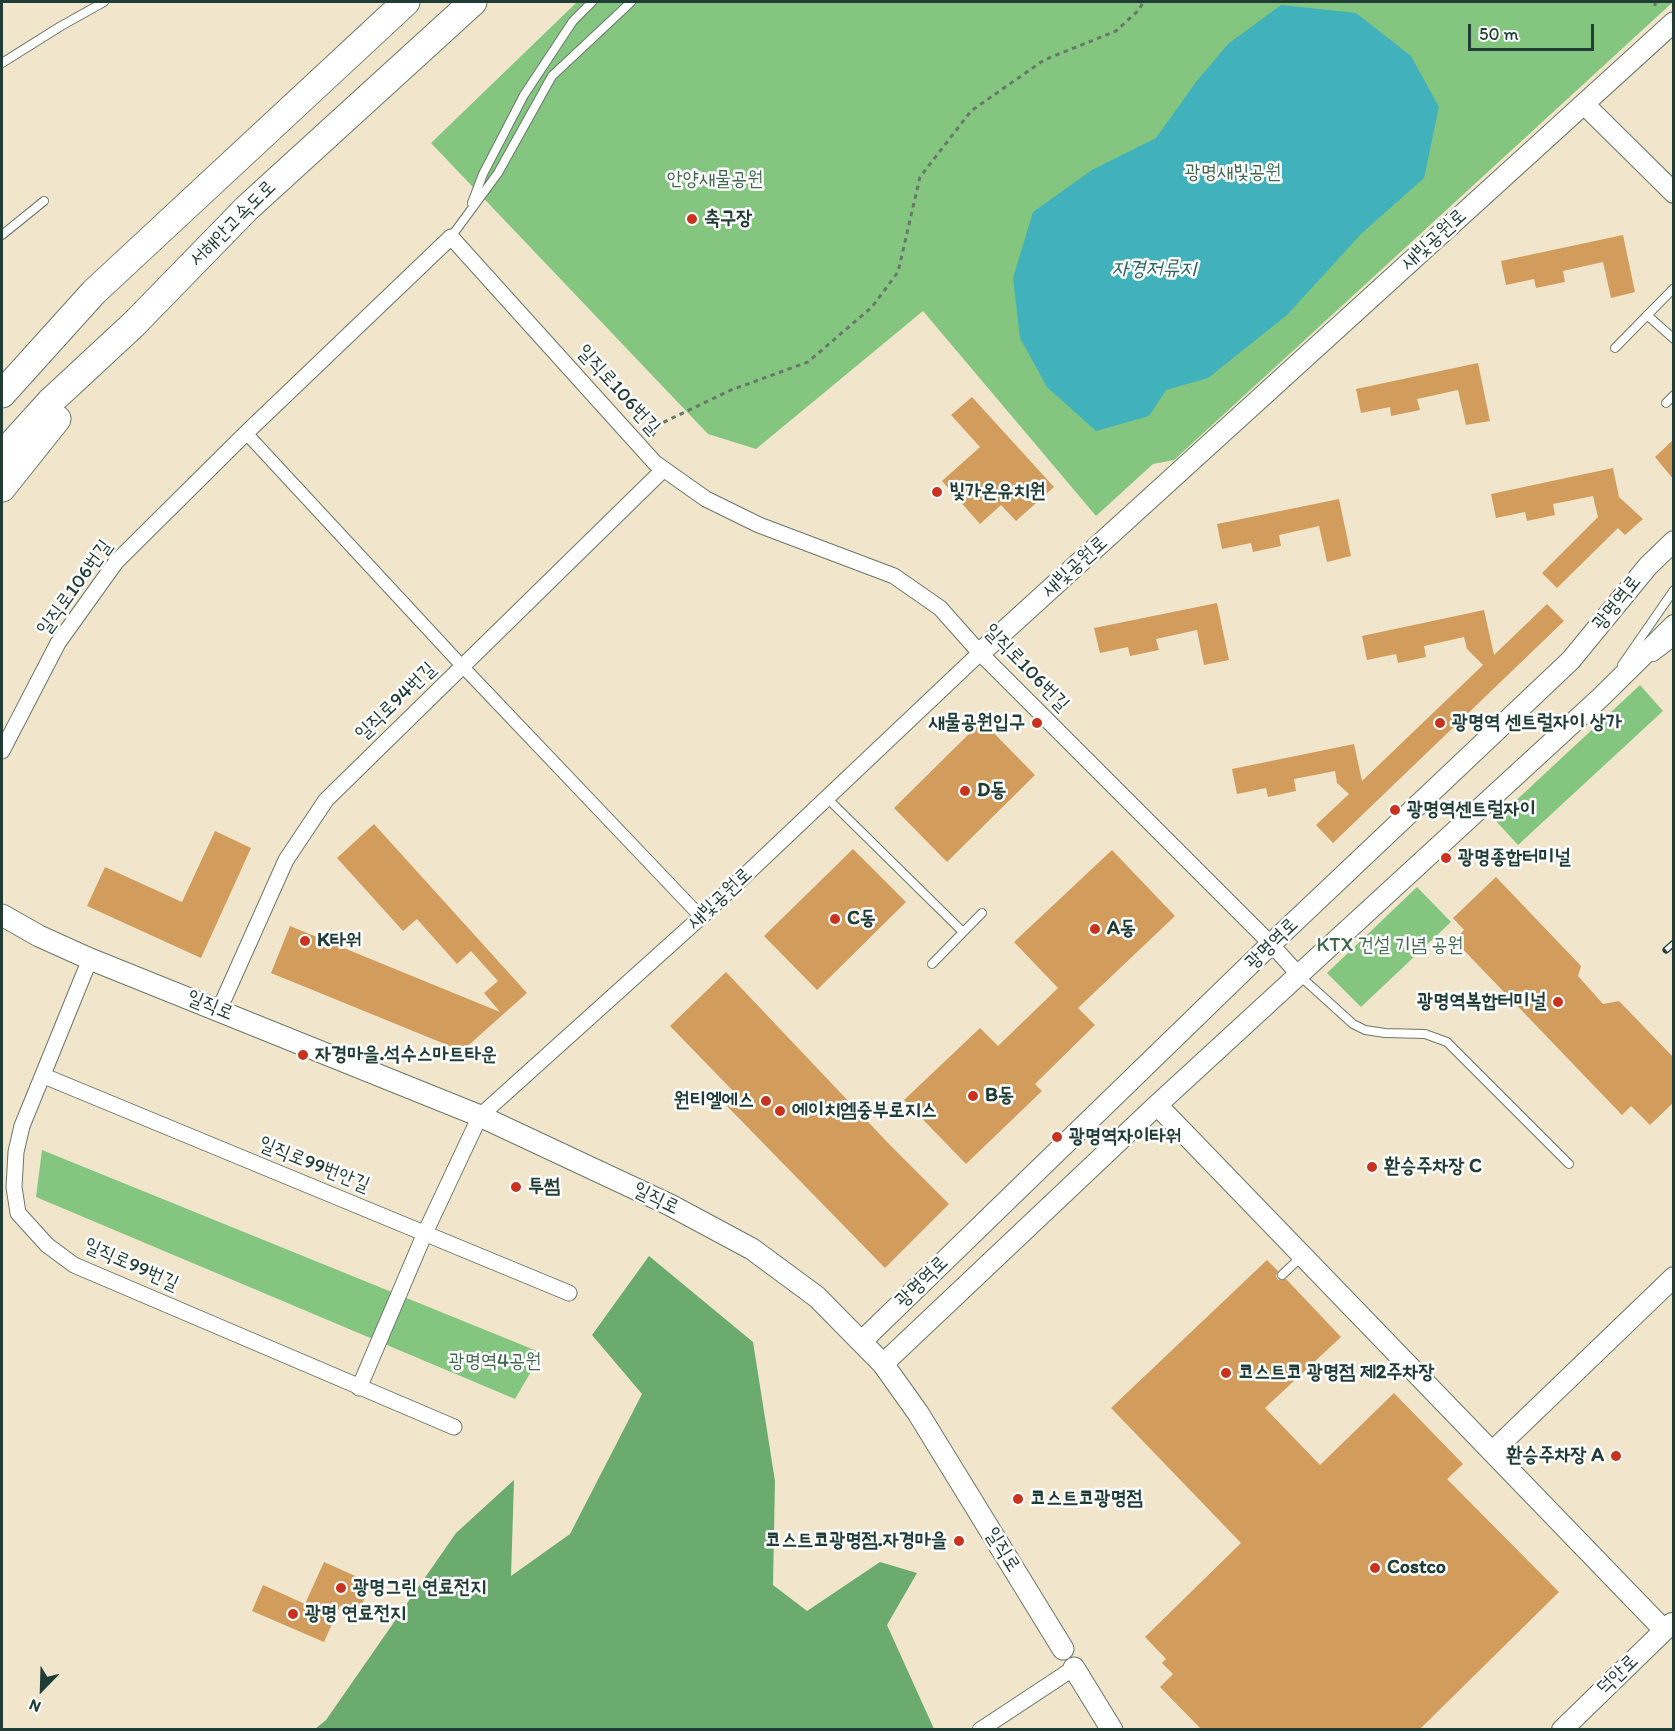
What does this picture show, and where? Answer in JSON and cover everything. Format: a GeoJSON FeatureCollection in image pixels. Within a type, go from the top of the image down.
{"type":"FeatureCollection","features":[{"type":"Feature","properties":{"kind":"highway"},"geometry":{"type":"LineString","coordinates":[[2,376],[406,2]]}},
{"type":"Feature","properties":{"kind":"highway","name":"서해안고속도로"},"geometry":{"type":"LineString","coordinates":[[2,455],[50,402],[134,324],[247,208],[473,2]]}},
{"type":"Feature","properties":{"kind":"highway"},"geometry":{"type":"LineString","coordinates":[[2,394],[94,292]]}},
{"type":"Feature","properties":{"kind":"highway"},"geometry":{"type":"LineString","coordinates":[[2,488],[134,324]]}},
{"type":"Feature","properties":{"kind":"main road","name":"일직로"},"geometry":{"type":"LineString","coordinates":[[2,915],[39,936],[90,959],[480,1116],[670,1205],[752,1249],[817,1297],[883,1364],[918,1413],[1063,1649]]}},
{"type":"Feature","properties":{"kind":"main road","name":"일직로"},"geometry":{"type":"LineString","coordinates":[[1074,1668],[1112,1730]]}},
{"type":"Feature","properties":{"kind":"street","name":"새빛공원로"},"geometry":{"type":"LineString","coordinates":[[480,1116],[701,917],[980,653],[1674,22]]}},
{"type":"Feature","properties":{"kind":"street"},"geometry":{"type":"LineString","coordinates":[[1584,104],[1674,193]]}},
{"type":"Feature","properties":{"kind":"street","name":"일직로106번길"},"geometry":{"type":"LineString","coordinates":[[2,752],[58,643],[116,562],[246,433],[451,237],[655,463],[706,499],[759,525],[894,576],[940,608],[980,653],[1271,944],[1299,975]]}},
{"type":"Feature","properties":{"kind":"street"},"geometry":{"type":"LineString","coordinates":[[246,433],[463,667],[701,917]]}},
{"type":"Feature","properties":{"kind":"street","name":"일직로94번길"},"geometry":{"type":"LineString","coordinates":[[219,1010],[286,860],[326,800],[664,469]]}},
{"type":"Feature","properties":{"kind":"street","name":"광명역로"},"geometry":{"type":"LineString","coordinates":[[862,1341],[1271,944],[1571,660],[1648,566],[1674,541]]}},
{"type":"Feature","properties":{"kind":"street","name":"광명역로"},"geometry":{"type":"LineString","coordinates":[[883,1364],[1157,1106],[1600,698],[1674,625]]}},
{"type":"Feature","properties":{"kind":"street","name":"일직로99번길"},"geometry":{"type":"LineString","coordinates":[[90,959],[20,1135],[16,1152],[14,1187],[18,1213],[47,1245],[74,1265],[454,1427]]}},
{"type":"Feature","properties":{"kind":"street","name":"일직로99번안길"},"geometry":{"type":"LineString","coordinates":[[44,1076],[569,1293]]}},
{"type":"Feature","properties":{"kind":"street"},"geometry":{"type":"LineString","coordinates":[[1157,1106],[1492,1452],[1669,1626]]}},
{"type":"Feature","properties":{"kind":"street"},"geometry":{"type":"LineString","coordinates":[[359,1388],[425,1233],[480,1116]]}},
{"type":"Feature","properties":{"kind":"street"},"geometry":{"type":"LineString","coordinates":[[1492,1452],[1674,1276]]}},
{"type":"Feature","properties":{"kind":"street","name":"덕안로"},"geometry":{"type":"LineString","coordinates":[[1562,1730],[1669,1626]]}},
{"type":"Feature","properties":{"kind":"street","name":"일직로"},"geometry":{"type":"LineString","coordinates":[[1063,1649],[1074,1668]]}},
{"type":"Feature","properties":{"kind":"street"},"geometry":{"type":"LineString","coordinates":[[980,1730],[1074,1668]]}},
{"type":"Feature","properties":{"kind":"lane"},"geometry":{"type":"LineString","coordinates":[[2,63],[60,26],[104,2]]}},
{"type":"Feature","properties":{"kind":"lane"},"geometry":{"type":"LineString","coordinates":[[469,213],[483,174],[524,95],[573,21],[592,2]]}},
{"type":"Feature","properties":{"kind":"lane"},"geometry":{"type":"LineString","coordinates":[[451,237],[498,173],[552,76],[631,2]]}},
{"type":"Feature","properties":{"kind":"lane"},"geometry":{"type":"LineString","coordinates":[[2,235],[44,201]]}},
{"type":"Feature","properties":{"kind":"lane"},"geometry":{"type":"LineString","coordinates":[[1615,348],[1674,288]]}},
{"type":"Feature","properties":{"kind":"lane"},"geometry":{"type":"LineString","coordinates":[[1647,315],[1674,339]]}},
{"type":"Feature","properties":{"kind":"lane"},"geometry":{"type":"LineString","coordinates":[[1666,403],[1674,395]]}},
{"type":"Feature","properties":{"kind":"lane"},"geometry":{"type":"LineString","coordinates":[[1600,698],[1674,590]]}},
{"type":"Feature","properties":{"kind":"lane"},"geometry":{"type":"LineString","coordinates":[[1600,698],[1674,642]]}},
{"type":"Feature","properties":{"kind":"lane"},"geometry":{"type":"LineString","coordinates":[[827,798],[963,932]]}},
{"type":"Feature","properties":{"kind":"lane"},"geometry":{"type":"LineString","coordinates":[[932,964],[981,912]]}},
{"type":"Feature","properties":{"kind":"lane"},"geometry":{"type":"LineString","coordinates":[[1299,975],[1353,1024],[1365,1030],[1425,1034],[1447,1042],[1569,1164]]}},
{"type":"Feature","properties":{"kind":"lane"},"geometry":{"type":"LineString","coordinates":[[1282,1275],[1302,1256]]}},
{"type":"Feature","properties":{"kind":"path"},"geometry":{"type":"LineString","coordinates":[[643,449],[662,423],[731,390],[808,362],[872,307],[898,273],[920,177],[971,111],[1044,60],[1116,31],[1139,10],[1143,2]]}},
{"type":"Feature","properties":{"kind":"green space"},"geometry":{"type":"Polygon","coordinates":[[[577,2],[1673,2],[1174,460],[1153,464],[1096,516],[923,311],[756,449],[708,434],[431,143],[577,2]]]}},
{"type":"Feature","properties":{"kind":"green space"},"geometry":{"type":"Polygon","coordinates":[[[1640,685],[1663,711],[1518,845],[1495,820],[1640,685]]]}},
{"type":"Feature","properties":{"kind":"green space","name":"KTX 건설 기념 공원"},"geometry":{"type":"Polygon","coordinates":[[[1417,887],[1451,922],[1361,1007],[1327,973],[1417,887]]]}},
{"type":"Feature","properties":{"kind":"green space","name":"광명역4공원"},"geometry":{"type":"Polygon","coordinates":[[[42,1150],[542,1353],[515,1399],[36,1197],[42,1150]]]}},
{"type":"Feature","properties":{"kind":"green space"},"geometry":{"type":"Polygon","coordinates":[[[649,1256],[753,1342],[775,1481],[773,1585],[807,1611],[880,1562],[917,1573],[887,1625],[934,1729],[315,1729],[326,1720],[456,1533],[514,1480],[511,1576],[570,1534],[642,1394],[592,1335],[649,1256]]]}},
{"type":"Feature","properties":{"kind":"water","name":"자경저류지"},"geometry":{"type":"Polygon","coordinates":[[[1281,5],[1356,13],[1411,56],[1439,107],[1424,178],[1362,233],[1287,315],[1208,378],[1166,390],[1149,416],[1096,431],[1047,387],[1020,338],[1013,278],[1033,212],[1092,170],[1156,138],[1196,82],[1228,44],[1281,5]]]}},
{"type":"Feature","properties":{"kind":"building"},"geometry":{"type":"Polygon","coordinates":[[[1623,235],[1635,292],[1611,298],[1603,262],[1563,271],[1565,282],[1536,288],[1534,279],[1506,285],[1501,261],[1623,235]]]}},
{"type":"Feature","properties":{"kind":"building"},"geometry":{"type":"Polygon","coordinates":[[[1478,363],[1490,421],[1466,425],[1458,390],[1417,399],[1420,410],[1391,416],[1390,407],[1361,413],[1356,389],[1478,363]]]}},
{"type":"Feature","properties":{"kind":"building","name":"빛가온유치원"},"geometry":{"type":"Polygon","coordinates":[[[972,397],[1054,487],[1016,521],[1001,505],[980,524],[942,481],[980,447],[951,415],[972,397]]]}},
{"type":"Feature","properties":{"kind":"building"},"geometry":{"type":"Polygon","coordinates":[[[1674,439],[1674,480],[1655,457],[1674,439]]]}},
{"type":"Feature","properties":{"kind":"building"},"geometry":{"type":"Polygon","coordinates":[[[1613,468],[1619,497],[1643,519],[1625,535],[1618,528],[1557,588],[1542,573],[1598,517],[1593,496],[1553,504],[1555,515],[1527,521],[1525,512],[1496,518],[1491,494],[1613,468]]]}},
{"type":"Feature","properties":{"kind":"building"},"geometry":{"type":"Polygon","coordinates":[[[1339,499],[1351,556],[1327,562],[1319,526],[1279,535],[1281,546],[1253,552],[1251,543],[1222,549],[1217,524],[1339,499]]]}},
{"type":"Feature","properties":{"kind":"building"},"geometry":{"type":"Polygon","coordinates":[[[1217,603],[1229,660],[1204,665],[1197,630],[1156,639],[1159,650],[1130,656],[1128,647],[1100,653],[1094,628],[1217,603]]]}},
{"type":"Feature","properties":{"kind":"building"},"geometry":{"type":"Polygon","coordinates":[[[1547,604],[1564,621],[1333,843],[1316,825],[1349,794],[1337,783],[1335,771],[1294,779],[1296,791],[1268,797],[1266,788],[1237,794],[1232,769],[1354,744],[1362,781],[1483,665],[1467,649],[1464,637],[1424,646],[1426,657],[1398,663],[1396,654],[1367,660],[1362,636],[1484,610],[1494,655],[1547,604]]]}},
{"type":"Feature","properties":{"kind":"building","name":"D동"},"geometry":{"type":"Polygon","coordinates":[[[982,721],[1035,775],[947,862],[894,808],[982,721]]]}},
{"type":"Feature","properties":{"kind":"building","name":"K타워"},"geometry":{"type":"Polygon","coordinates":[[[374,824],[527,993],[462,1051],[271,973],[290,926],[500,1012],[484,993],[498,981],[471,951],[457,964],[417,919],[403,931],[337,858],[374,824]]]}},
{"type":"Feature","properties":{"kind":"building"},"geometry":{"type":"Polygon","coordinates":[[[215,831],[251,848],[201,958],[87,906],[105,867],[182,902],[215,831]]]}},
{"type":"Feature","properties":{"kind":"building","name":"C동"},"geometry":{"type":"Polygon","coordinates":[[[853,849],[906,902],[817,990],[764,936],[853,849]]]}},
{"type":"Feature","properties":{"kind":"building"},"geometry":{"type":"Polygon","coordinates":[[[1112,850],[1175,916],[1078,1008],[1095,1025],[1035,1084],[1042,1091],[966,1164],[904,1100],[980,1028],[998,1046],[1058,988],[1014,942],[1112,850]]]}},
{"type":"Feature","properties":{"kind":"building","name":"광명역복합터미널"},"geometry":{"type":"Polygon","coordinates":[[[1496,877],[1581,966],[1578,976],[1603,1004],[1619,1001],[1674,1058],[1674,1102],[1650,1125],[1631,1106],[1622,1115],[1454,940],[1464,930],[1453,918],[1496,877]]]}},
{"type":"Feature","properties":{"kind":"building"},"geometry":{"type":"Polygon","coordinates":[[[726,972],[949,1204],[885,1268],[724,1103],[734,1092],[670,1026],[726,972]]]}},
{"type":"Feature","properties":{"kind":"building","name":"Costco"},"geometry":{"type":"Polygon","coordinates":[[[1267,1260],[1278,1271],[1276,1276],[1278,1280],[1286,1279],[1341,1337],[1265,1408],[1320,1465],[1394,1393],[1463,1464],[1447,1479],[1559,1592],[1419,1730],[1202,1730],[1160,1687],[1173,1674],[1162,1663],[1166,1659],[1145,1637],[1241,1543],[1111,1408],[1267,1260]]]}},
{"type":"Feature","properties":{"kind":"building"},"geometry":{"type":"Polygon","coordinates":[[[324,1562],[371,1583],[358,1614],[340,1606],[324,1642],[252,1611],[263,1585],[305,1604],[324,1562]]]}},
{"type":"Feature","properties":{"kind":"railway"},"geometry":{"type":"LineString","coordinates":[[1666,950],[1674,943]]}},
{"type":"Feature","properties":{"kind":"place","name":"축구장"},"geometry":{"type":"Point","coordinates":[692,219]}},
{"type":"Feature","properties":{"kind":"place","name":"빛가온유치원"},"geometry":{"type":"Point","coordinates":[937,492]}},
{"type":"Feature","properties":{"kind":"place","name":"새물공원입구"},"geometry":{"type":"Point","coordinates":[1037,723]}},
{"type":"Feature","properties":{"kind":"place","name":"광명역 센트럴자이 상가"},"geometry":{"type":"Point","coordinates":[1440,723]}},
{"type":"Feature","properties":{"kind":"place","name":"D동"},"geometry":{"type":"Point","coordinates":[965,791]}},
{"type":"Feature","properties":{"kind":"place","name":"광명역센트럴자이"},"geometry":{"type":"Point","coordinates":[1395,810]}},
{"type":"Feature","properties":{"kind":"place","name":"광명종합터미널"},"geometry":{"type":"Point","coordinates":[1446,858]}},
{"type":"Feature","properties":{"kind":"place","name":"C동"},"geometry":{"type":"Point","coordinates":[835,919]}},
{"type":"Feature","properties":{"kind":"place","name":"A동"},"geometry":{"type":"Point","coordinates":[1095,929]}},
{"type":"Feature","properties":{"kind":"place","name":"K타워"},"geometry":{"type":"Point","coordinates":[305,941]}},
{"type":"Feature","properties":{"kind":"place","name":"광명역복합터미널"},"geometry":{"type":"Point","coordinates":[1558,1002]}},
{"type":"Feature","properties":{"kind":"place","name":"자경마을.석수스마트타운"},"geometry":{"type":"Point","coordinates":[303,1055]}},
{"type":"Feature","properties":{"kind":"place","name":"B동"},"geometry":{"type":"Point","coordinates":[973,1096]}},
{"type":"Feature","properties":{"kind":"place","name":"원티엘에스"},"geometry":{"type":"Point","coordinates":[766,1101]}},
{"type":"Feature","properties":{"kind":"place","name":"에이치엠중부로지스"},"geometry":{"type":"Point","coordinates":[780,1111]}},
{"type":"Feature","properties":{"kind":"place","name":"광명역자이타워"},"geometry":{"type":"Point","coordinates":[1057,1137]}},
{"type":"Feature","properties":{"kind":"place","name":"환승주차장 C"},"geometry":{"type":"Point","coordinates":[1372,1167]}},
{"type":"Feature","properties":{"kind":"place","name":"투썸"},"geometry":{"type":"Point","coordinates":[516,1187]}},
{"type":"Feature","properties":{"kind":"place","name":"코스트코 광명점 제2주차장"},"geometry":{"type":"Point","coordinates":[1226,1373]}},
{"type":"Feature","properties":{"kind":"place","name":"환승주차장 A"},"geometry":{"type":"Point","coordinates":[1616,1456]}},
{"type":"Feature","properties":{"kind":"place","name":"코스트코광명점"},"geometry":{"type":"Point","coordinates":[1018,1499]}},
{"type":"Feature","properties":{"kind":"place","name":"코스트코광명점.자경마을"},"geometry":{"type":"Point","coordinates":[959,1541]}},
{"type":"Feature","properties":{"kind":"place","name":"Costco"},"geometry":{"type":"Point","coordinates":[1375,1568]}},
{"type":"Feature","properties":{"kind":"place","name":"광명그린 연료전지"},"geometry":{"type":"Point","coordinates":[341,1588]}},
{"type":"Feature","properties":{"kind":"place","name":"광명 연료전지"},"geometry":{"type":"Point","coordinates":[293,1614]}},
{"type":"Feature","properties":{"kind":"park label","name":"광명새빛공원"},"geometry":{"type":"Point","coordinates":[1233,173]}},
{"type":"Feature","properties":{"kind":"park label","name":"안양새물공원"},"geometry":{"type":"Point","coordinates":[715,180]}}]}
